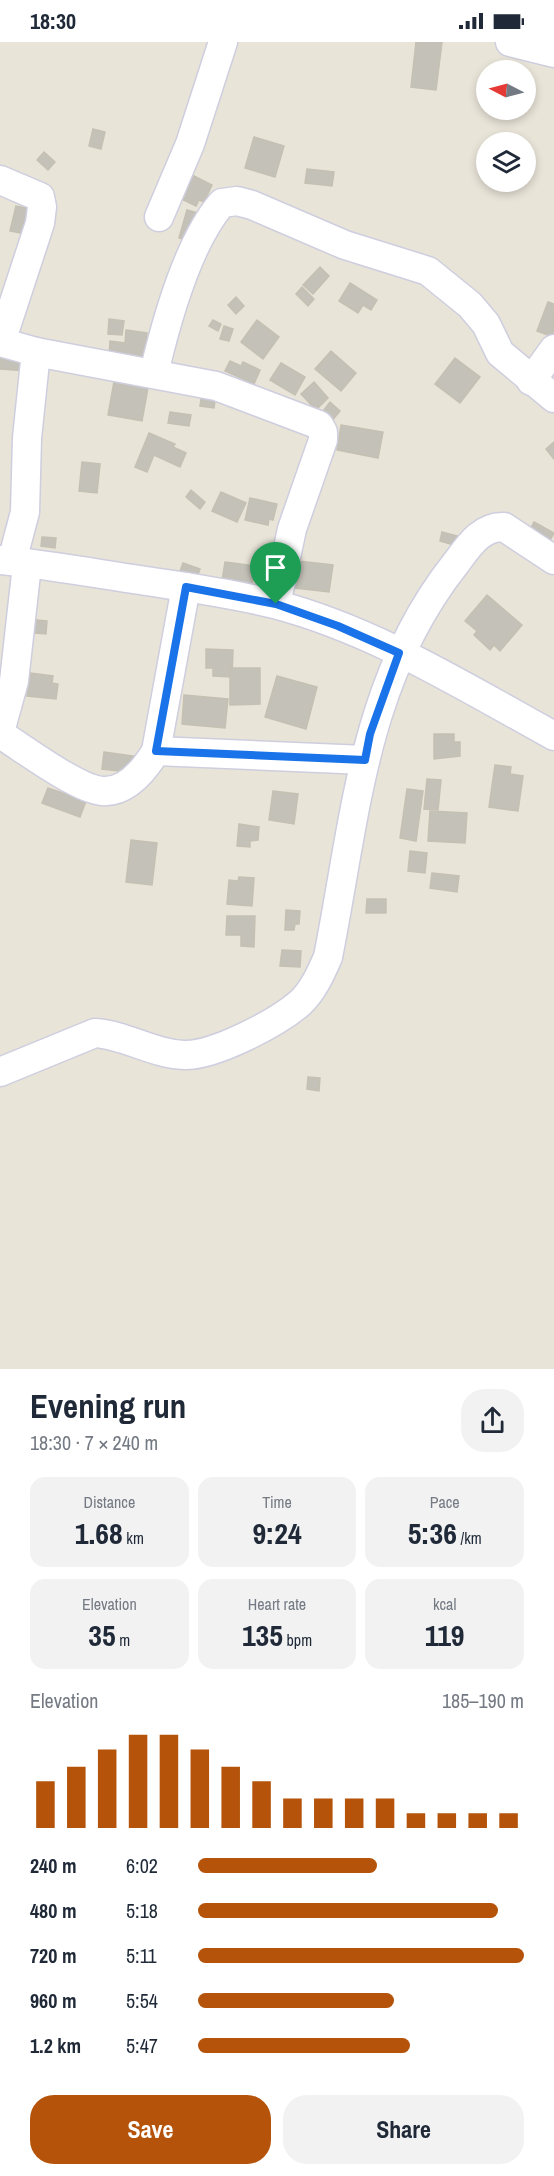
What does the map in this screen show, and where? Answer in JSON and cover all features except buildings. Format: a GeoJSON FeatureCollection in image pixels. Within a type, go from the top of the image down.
{"type":"FeatureCollection","features":[{"type":"Feature","properties":{"kind":"street"},"geometry":{"type":"LineString","coordinates":[[159,217],[190,144],[223,42]]}},
{"type":"Feature","properties":{"kind":"street"},"geometry":{"type":"LineString","coordinates":[[510,42],[554,53]]}},
{"type":"Feature","properties":{"kind":"street"},"geometry":{"type":"LineString","coordinates":[[0,180],[40,197],[42,207],[40,223],[1,342],[36,352],[216,386],[321,428],[322,441],[292,529],[276,604]]}},
{"type":"Feature","properties":{"kind":"street"},"geometry":{"type":"LineString","coordinates":[[154,373],[176,293],[204,230],[215,211],[227,201],[252,205],[345,245],[428,271],[470,305],[486,324],[500,353],[554,398]]}},
{"type":"Feature","properties":{"kind":"street"},"geometry":{"type":"LineString","coordinates":[[531,381],[554,349]]}},
{"type":"Feature","properties":{"kind":"street"},"geometry":{"type":"LineString","coordinates":[[36,352],[27,438],[25,512],[13,562],[14,681],[0,733],[82,786],[101,791],[124,786],[146,768],[156,751],[186,587]]}},
{"type":"Feature","properties":{"kind":"street"},"geometry":{"type":"LineString","coordinates":[[0,1072],[95,1033],[109,1034],[183,1055],[207,1052],[271,1023],[300,1003],[317,981],[328,957],[370,734],[399,653],[442,580],[471,544],[486,530],[504,527],[554,560]]}},
{"type":"Feature","properties":{"kind":"street"},"geometry":{"type":"LineString","coordinates":[[13,562],[186,587],[276,604],[338,626],[399,653],[468,686],[554,736]]}},
{"type":"Feature","properties":{"kind":"street"},"geometry":{"type":"LineString","coordinates":[[156,751],[365,760]]}},
{"type":"Feature","properties":{"kind":"route"},"geometry":{"type":"LineString","coordinates":[[186,587],[276,604],[338,626],[399,653],[370,734],[365,760],[156,751],[186,587]]}}]}
